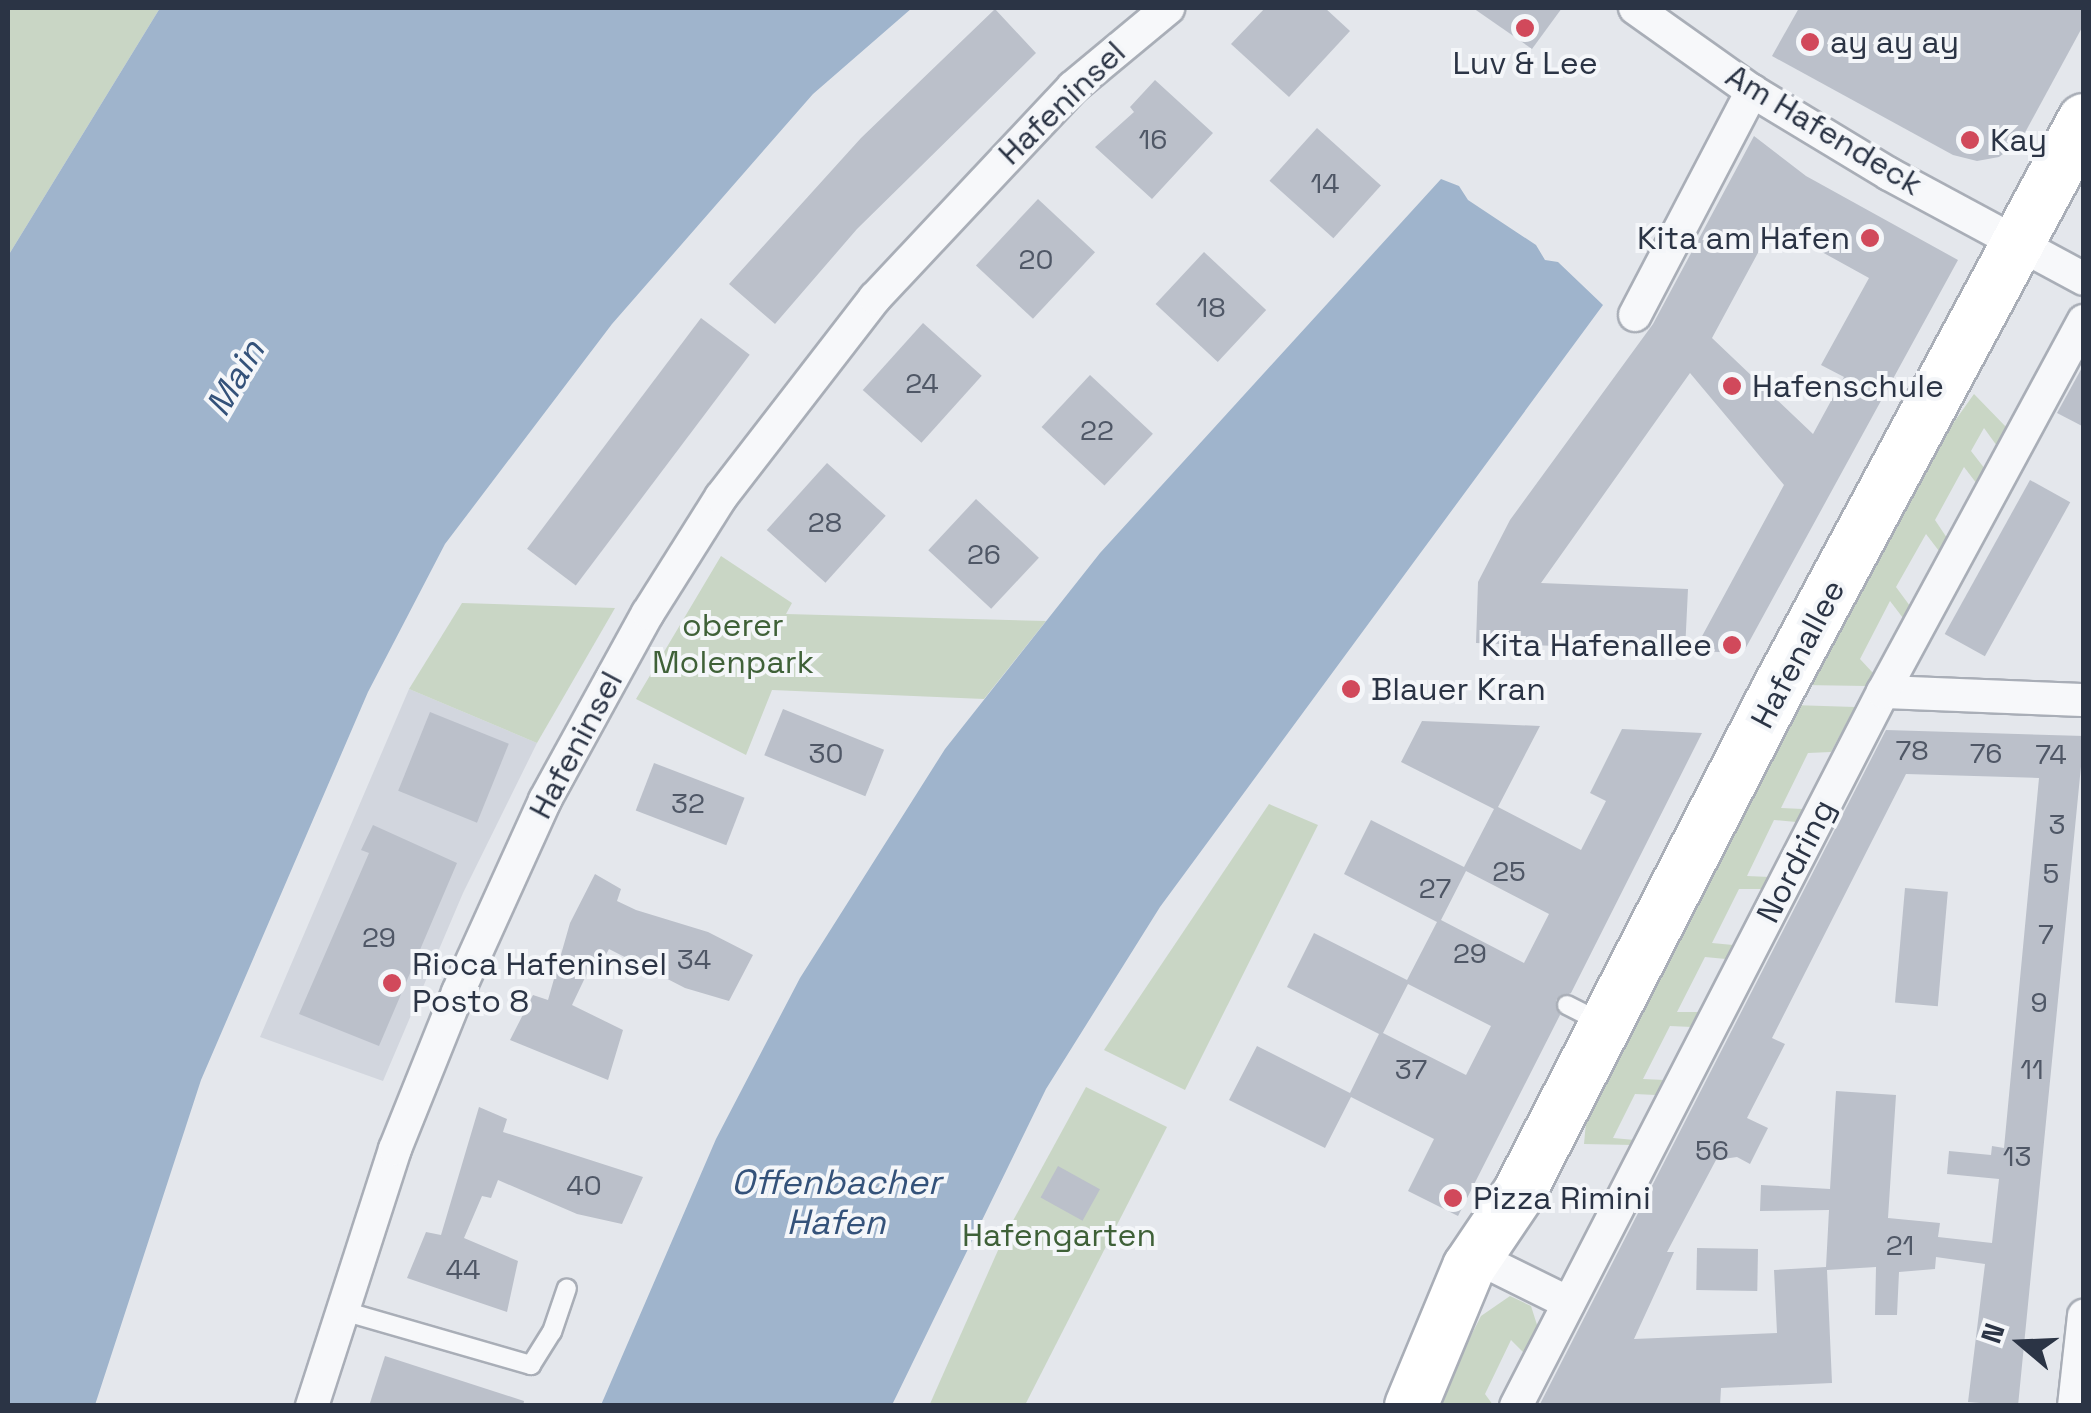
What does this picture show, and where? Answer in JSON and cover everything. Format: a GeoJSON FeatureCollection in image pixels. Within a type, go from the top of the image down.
{"type":"FeatureCollection","features":[{"type":"Feature","properties":{"kind":"main road","name":"Hafenallee"},"geometry":{"type":"LineString","coordinates":[[1414,1400],[1496,1268],[1586,1015],[1778,689],[2084,120]]}},
{"type":"Feature","properties":{"kind":"main road","name":"Hafenallee"},"geometry":{"type":"LineString","coordinates":[[1414,1400],[1468,1267],[1520,1192]]}},
{"type":"Feature","properties":{"kind":"street","name":"Hafeninsel"},"geometry":{"type":"LineString","coordinates":[[312,1406],[395,1149],[499,898],[602,693],[721,497],[875,298],[1073,87],[1168,8]]}},
{"type":"Feature","properties":{"kind":"street","name":"Am Hafendeck"},"geometry":{"type":"LineString","coordinates":[[1634,8],[1752,91],[2020,242]]}},
{"type":"Feature","properties":{"kind":"street"},"geometry":{"type":"LineString","coordinates":[[1635,315],[1752,91]]}},
{"type":"Feature","properties":{"kind":"street"},"geometry":{"type":"LineString","coordinates":[[2020,242],[2084,279]]}},
{"type":"Feature","properties":{"kind":"street","name":"Nordring"},"geometry":{"type":"LineString","coordinates":[[1516,1406],[1883,692],[2084,321]]}},
{"type":"Feature","properties":{"kind":"street"},"geometry":{"type":"LineString","coordinates":[[1883,692],[2084,700]]}},
{"type":"Feature","properties":{"kind":"street"},"geometry":{"type":"LineString","coordinates":[[1496,1268],[1569,1303]]}},
{"type":"Feature","properties":{"kind":"street"},"geometry":{"type":"LineString","coordinates":[[2074,1406],[2084,1316]]}},
{"type":"Feature","properties":{"kind":"lane"},"geometry":{"type":"LineString","coordinates":[[340,1310],[531,1364],[552,1332],[567,1288]]}},
{"type":"Feature","properties":{"kind":"shaded area"},"geometry":{"type":"Polygon","coordinates":[[[409,689],[537,743],[463,893],[383,1081],[260,1037],[409,689]]]}},
{"type":"Feature","properties":{"kind":"green space"},"geometry":{"type":"Polygon","coordinates":[[[8,8],[160,8],[8,256],[8,8]]]}},
{"type":"Feature","properties":{"kind":"green space"},"geometry":{"type":"Polygon","coordinates":[[[1974,394],[2007,428],[1997,446],[1984,428],[1971,451],[1985,469],[1977,484],[1964,467],[1935,520],[1947,538],[1939,551],[1926,534],[1896,587],[1910,606],[1903,618],[1890,601],[1860,659],[1873,673],[1867,686],[1802,685],[1912,481],[1974,394]]]}},
{"type":"Feature","properties":{"kind":"green space","name":"oberer Molenpark"},"geometry":{"type":"Polygon","coordinates":[[[721,556],[792,603],[786,614],[1046,621],[984,699],[772,690],[746,755],[636,699],[721,556]]]}},
{"type":"Feature","properties":{"kind":"green space"},"geometry":{"type":"Polygon","coordinates":[[[462,603],[615,608],[537,743],[409,689],[462,603]]]}},
{"type":"Feature","properties":{"kind":"green space"},"geometry":{"type":"Polygon","coordinates":[[[1792,705],[1855,707],[1831,752],[1808,753],[1781,808],[1803,809],[1796,822],[1774,820],[1747,876],[1770,877],[1763,889],[1739,889],[1712,943],[1733,945],[1726,959],[1705,957],[1677,1012],[1699,1012],[1692,1027],[1670,1026],[1643,1079],[1665,1080],[1656,1095],[1635,1094],[1613,1138],[1635,1140],[1633,1145],[1584,1144],[1587,1111],[1792,705]]]}},
{"type":"Feature","properties":{"kind":"green space"},"geometry":{"type":"Polygon","coordinates":[[[1269,804],[1318,825],[1185,1090],[1104,1050],[1269,804]]]}},
{"type":"Feature","properties":{"kind":"green space","name":"Hafengarten"},"geometry":{"type":"Polygon","coordinates":[[[1086,1087],[1167,1127],[1025,1405],[929,1406],[1003,1239],[1086,1087]]]}},
{"type":"Feature","properties":{"kind":"green space"},"geometry":{"type":"Polygon","coordinates":[[[1510,1296],[1531,1306],[1538,1328],[1526,1355],[1511,1340],[1485,1394],[1493,1405],[1435,1406],[1481,1316],[1510,1296]]]}},
{"type":"Feature","properties":{"kind":"water","name":"Main"},"geometry":{"type":"Polygon","coordinates":[[[160,8],[912,8],[813,94],[612,324],[445,544],[368,692],[201,1080],[95,1405],[8,1405],[8,256],[160,8]]]}},
{"type":"Feature","properties":{"kind":"water","name":"Offenbacher Hafen"},"geometry":{"type":"Polygon","coordinates":[[[1441,179],[1459,186],[1468,200],[1536,245],[1545,260],[1558,262],[1603,305],[1160,907],[1046,1089],[892,1405],[601,1405],[716,1139],[800,978],[945,749],[1100,553],[1441,179]]]}},
{"type":"Feature","properties":{"kind":"building"},"geometry":{"type":"Polygon","coordinates":[[[1265,8],[1325,8],[1350,31],[1289,97],[1231,44],[1265,8]]]}},
{"type":"Feature","properties":{"kind":"building","name":"Luv & Lee"},"geometry":{"type":"Polygon","coordinates":[[[1473,8],[1562,8],[1532,49],[1473,8]]]}},
{"type":"Feature","properties":{"kind":"building"},"geometry":{"type":"Polygon","coordinates":[[[1799,8],[2084,8],[2084,24],[2021,140],[1999,157],[1977,161],[1953,155],[1772,56],[1799,8]]]}},
{"type":"Feature","properties":{"kind":"building"},"geometry":{"type":"Polygon","coordinates":[[[995,9],[1036,53],[857,229],[775,324],[729,284],[861,138],[995,9]]]}},
{"type":"Feature","properties":{"kind":"building"},"geometry":{"type":"Polygon","coordinates":[[[1155,80],[1213,133],[1152,199],[1095,147],[1134,112],[1130,107],[1155,80]]]}},
{"type":"Feature","properties":{"kind":"building"},"geometry":{"type":"Polygon","coordinates":[[[1317,128],[1381,186],[1333,238],[1269,181],[1317,128]]]}},
{"type":"Feature","properties":{"kind":"building","name":"Hafenschule"},"geometry":{"type":"Polygon","coordinates":[[[1754,136],[1806,176],[1958,260],[1743,653],[1694,651],[1784,485],[1690,373],[1541,583],[1688,589],[1685,651],[1476,643],[1478,582],[1510,520],[1653,324],[1754,136]],[[1773,225],[1712,338],[1813,434],[1844,377],[1821,365],[1869,278],[1773,225]]]}},
{"type":"Feature","properties":{"kind":"building"},"geometry":{"type":"Polygon","coordinates":[[[1038,199],[1095,252],[1033,319],[976,266],[1038,199]]]}},
{"type":"Feature","properties":{"kind":"building"},"geometry":{"type":"Polygon","coordinates":[[[1204,252],[1266,310],[1218,362],[1156,304],[1204,252]]]}},
{"type":"Feature","properties":{"kind":"building"},"geometry":{"type":"Polygon","coordinates":[[[701,318],[750,355],[576,586],[527,549],[701,318]]]}},
{"type":"Feature","properties":{"kind":"building"},"geometry":{"type":"Polygon","coordinates":[[[923,323],[982,376],[921,443],[863,390],[923,323]]]}},
{"type":"Feature","properties":{"kind":"building"},"geometry":{"type":"Polygon","coordinates":[[[2084,364],[2084,427],[2057,413],[2084,364]]]}},
{"type":"Feature","properties":{"kind":"building"},"geometry":{"type":"Polygon","coordinates":[[[1090,375],[1153,434],[1104,486],[1042,427],[1090,375]]]}},
{"type":"Feature","properties":{"kind":"building"},"geometry":{"type":"Polygon","coordinates":[[[827,463],[886,516],[825,583],[767,530],[827,463]]]}},
{"type":"Feature","properties":{"kind":"building"},"geometry":{"type":"Polygon","coordinates":[[[2030,480],[2070,502],[1985,656],[1945,634],[2030,480]]]}},
{"type":"Feature","properties":{"kind":"building"},"geometry":{"type":"Polygon","coordinates":[[[976,499],[1039,558],[991,609],[928,550],[976,499]]]}},
{"type":"Feature","properties":{"kind":"building"},"geometry":{"type":"Polygon","coordinates":[[[783,709],[884,750],[865,796],[764,755],[783,709]]]}},
{"type":"Feature","properties":{"kind":"building"},"geometry":{"type":"Polygon","coordinates":[[[430,712],[509,744],[477,823],[398,791],[430,712]]]}},
{"type":"Feature","properties":{"kind":"building"},"geometry":{"type":"Polygon","coordinates":[[[1422,721],[1540,726],[1498,807],[1581,850],[1606,801],[1590,793],[1622,729],[1702,733],[1571,993],[1556,1000],[1560,1015],[1458,1216],[1408,1191],[1434,1139],[1351,1097],[1325,1148],[1229,1100],[1257,1046],[1350,1093],[1379,1034],[1287,987],[1314,933],[1407,980],[1437,922],[1344,874],[1371,820],[1464,867],[1494,809],[1401,762],[1422,721]],[[1466,871],[1441,920],[1524,963],[1549,914],[1466,871]],[[1408,984],[1383,1033],[1466,1075],[1491,1026],[1408,984]]]}},
{"type":"Feature","properties":{"kind":"building"},"geometry":{"type":"Polygon","coordinates":[[[1886,730],[2084,736],[2018,1406],[1968,1402],[1985,1264],[1936,1257],[1935,1269],[1899,1272],[1897,1315],[1875,1315],[1876,1267],[1827,1270],[1832,1383],[1721,1388],[1720,1406],[1539,1406],[1886,730]],[[1906,774],[1772,1038],[1785,1044],[1747,1118],[1768,1128],[1750,1164],[1737,1157],[1716,1160],[1667,1252],[1674,1252],[1634,1339],[1777,1333],[1774,1270],[1826,1267],[1829,1210],[1760,1211],[1761,1185],[1830,1189],[1836,1091],[1896,1095],[1888,1218],[1940,1223],[1938,1237],[1992,1243],[1999,1179],[1947,1174],[1949,1151],[1991,1155],[1992,1146],[2004,1148],[2039,778],[1906,774]]]}},
{"type":"Feature","properties":{"kind":"building"},"geometry":{"type":"Polygon","coordinates":[[[654,763],[745,798],[726,845],[636,811],[654,763]]]}},
{"type":"Feature","properties":{"kind":"building"},"geometry":{"type":"Polygon","coordinates":[[[373,825],[457,863],[379,1046],[299,1014],[369,853],[361,850],[373,825]]]}},
{"type":"Feature","properties":{"kind":"building"},"geometry":{"type":"Polygon","coordinates":[[[595,874],[621,889],[617,901],[708,932],[753,955],[729,1001],[685,988],[609,949],[600,966],[592,963],[572,1005],[623,1030],[608,1080],[510,1040],[533,995],[548,1000],[570,923],[595,874]]]}},
{"type":"Feature","properties":{"kind":"building"},"geometry":{"type":"Polygon","coordinates":[[[1905,888],[1948,892],[1938,1006],[1895,1003],[1905,888]]]}},
{"type":"Feature","properties":{"kind":"building"},"geometry":{"type":"Polygon","coordinates":[[[479,1107],[507,1119],[503,1132],[643,1177],[622,1224],[577,1214],[498,1180],[491,1198],[482,1196],[464,1238],[518,1261],[507,1312],[407,1278],[426,1232],[441,1235],[479,1107]]]}},
{"type":"Feature","properties":{"kind":"building"},"geometry":{"type":"Polygon","coordinates":[[[1058,1166],[1100,1189],[1083,1221],[1041,1197],[1058,1166]]]}},
{"type":"Feature","properties":{"kind":"building"},"geometry":{"type":"Polygon","coordinates":[[[1697,1248],[1758,1249],[1757,1291],[1696,1290],[1697,1248]]]}},
{"type":"Feature","properties":{"kind":"building"},"geometry":{"type":"Polygon","coordinates":[[[385,1356],[524,1401],[523,1406],[369,1406],[385,1356]]]}},
{"type":"Feature","properties":{"kind":"place","name":"Luv & Lee"},"geometry":{"type":"Point","coordinates":[1525,28]}},
{"type":"Feature","properties":{"kind":"place","name":"ay ay ay"},"geometry":{"type":"Point","coordinates":[1810,42]}},
{"type":"Feature","properties":{"kind":"place","name":"Kay"},"geometry":{"type":"Point","coordinates":[1970,140]}},
{"type":"Feature","properties":{"kind":"place","name":"Kita am Hafen"},"geometry":{"type":"Point","coordinates":[1870,238]}},
{"type":"Feature","properties":{"kind":"place","name":"Hafenschule"},"geometry":{"type":"Point","coordinates":[1732,386]}},
{"type":"Feature","properties":{"kind":"place","name":"Kita Hafenallee"},"geometry":{"type":"Point","coordinates":[1732,645]}},
{"type":"Feature","properties":{"kind":"place","name":"Blauer Kran"},"geometry":{"type":"Point","coordinates":[1351,689]}},
{"type":"Feature","properties":{"kind":"place","name":"Rioca Hafeninsel Posto 8"},"geometry":{"type":"Point","coordinates":[392,983]}},
{"type":"Feature","properties":{"kind":"place","name":"Pizza Rimini"},"geometry":{"type":"Point","coordinates":[1453,1198]}}]}
